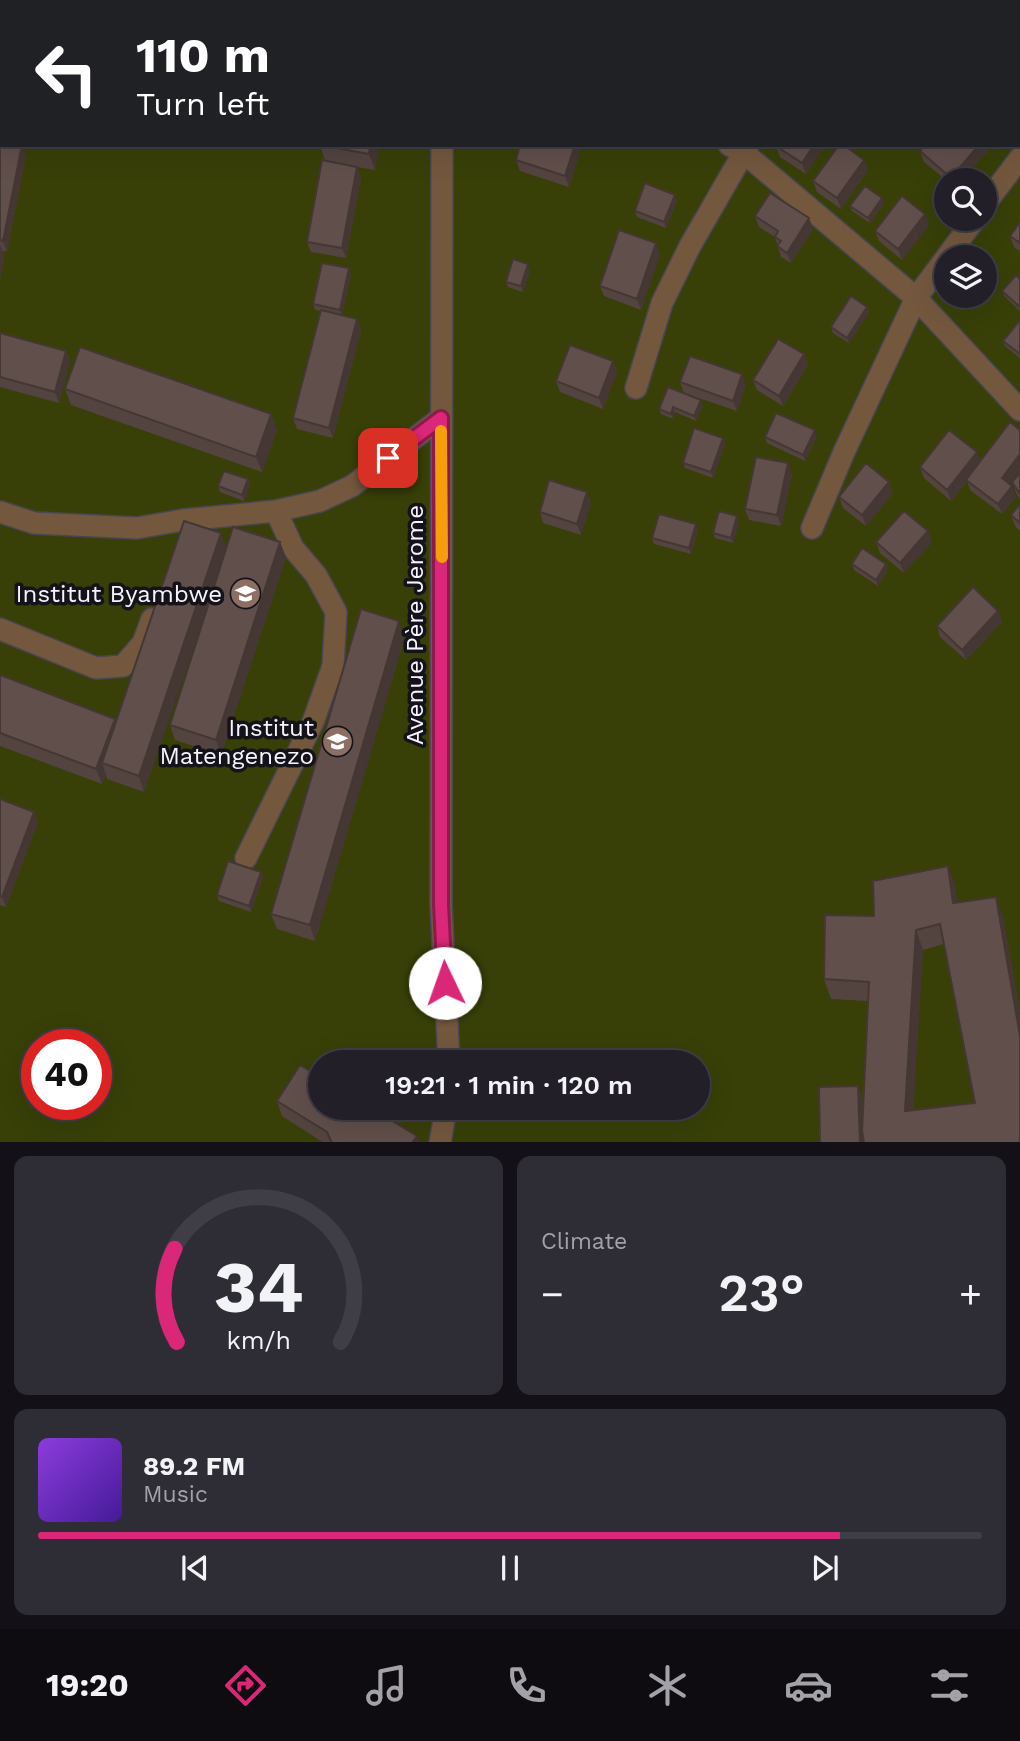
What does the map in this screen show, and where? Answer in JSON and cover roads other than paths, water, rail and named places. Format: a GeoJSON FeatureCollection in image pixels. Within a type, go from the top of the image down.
{"type":"FeatureCollection","features":[{"type":"Feature","properties":{"kind":"street","name":"Avenue Père Jerome"},"geometry":{"type":"LineString","coordinates":[[442,147],[441,904],[448,1050]]}},
{"type":"Feature","properties":{"kind":"street"},"geometry":{"type":"LineString","coordinates":[[636,387],[662,303],[740,148],[916,298],[1020,410]]}},
{"type":"Feature","properties":{"kind":"street"},"geometry":{"type":"LineString","coordinates":[[997,188],[1020,158]]}},
{"type":"Feature","properties":{"kind":"street"},"geometry":{"type":"LineString","coordinates":[[812,528],[844,452],[916,298],[966,231]]}},
{"type":"Feature","properties":{"kind":"street"},"geometry":{"type":"LineString","coordinates":[[0,512],[34,523],[137,528],[183,520],[276,511],[320,500],[352,486],[441,418]]}},
{"type":"Feature","properties":{"kind":"street"},"geometry":{"type":"LineString","coordinates":[[246,858],[313,722],[332,666],[336,612],[316,575],[293,548],[276,511]]}},
{"type":"Feature","properties":{"kind":"street"},"geometry":{"type":"LineString","coordinates":[[176,544],[183,520]]}},
{"type":"Feature","properties":{"kind":"street"},"geometry":{"type":"LineString","coordinates":[[0,629],[96,668],[123,666],[143,643],[157,605]]}},
{"type":"Feature","properties":{"kind":"street"},"geometry":{"type":"LineString","coordinates":[[440,1142],[444,1120]]}},
{"type":"Feature","properties":{"kind":"place","name":"Institut Byambwe"},"geometry":{"type":"Point","coordinates":[245,594]}},
{"type":"Feature","properties":{"kind":"place","name":"Institut Matengenezo"},"geometry":{"type":"Point","coordinates":[337,742]}}]}
